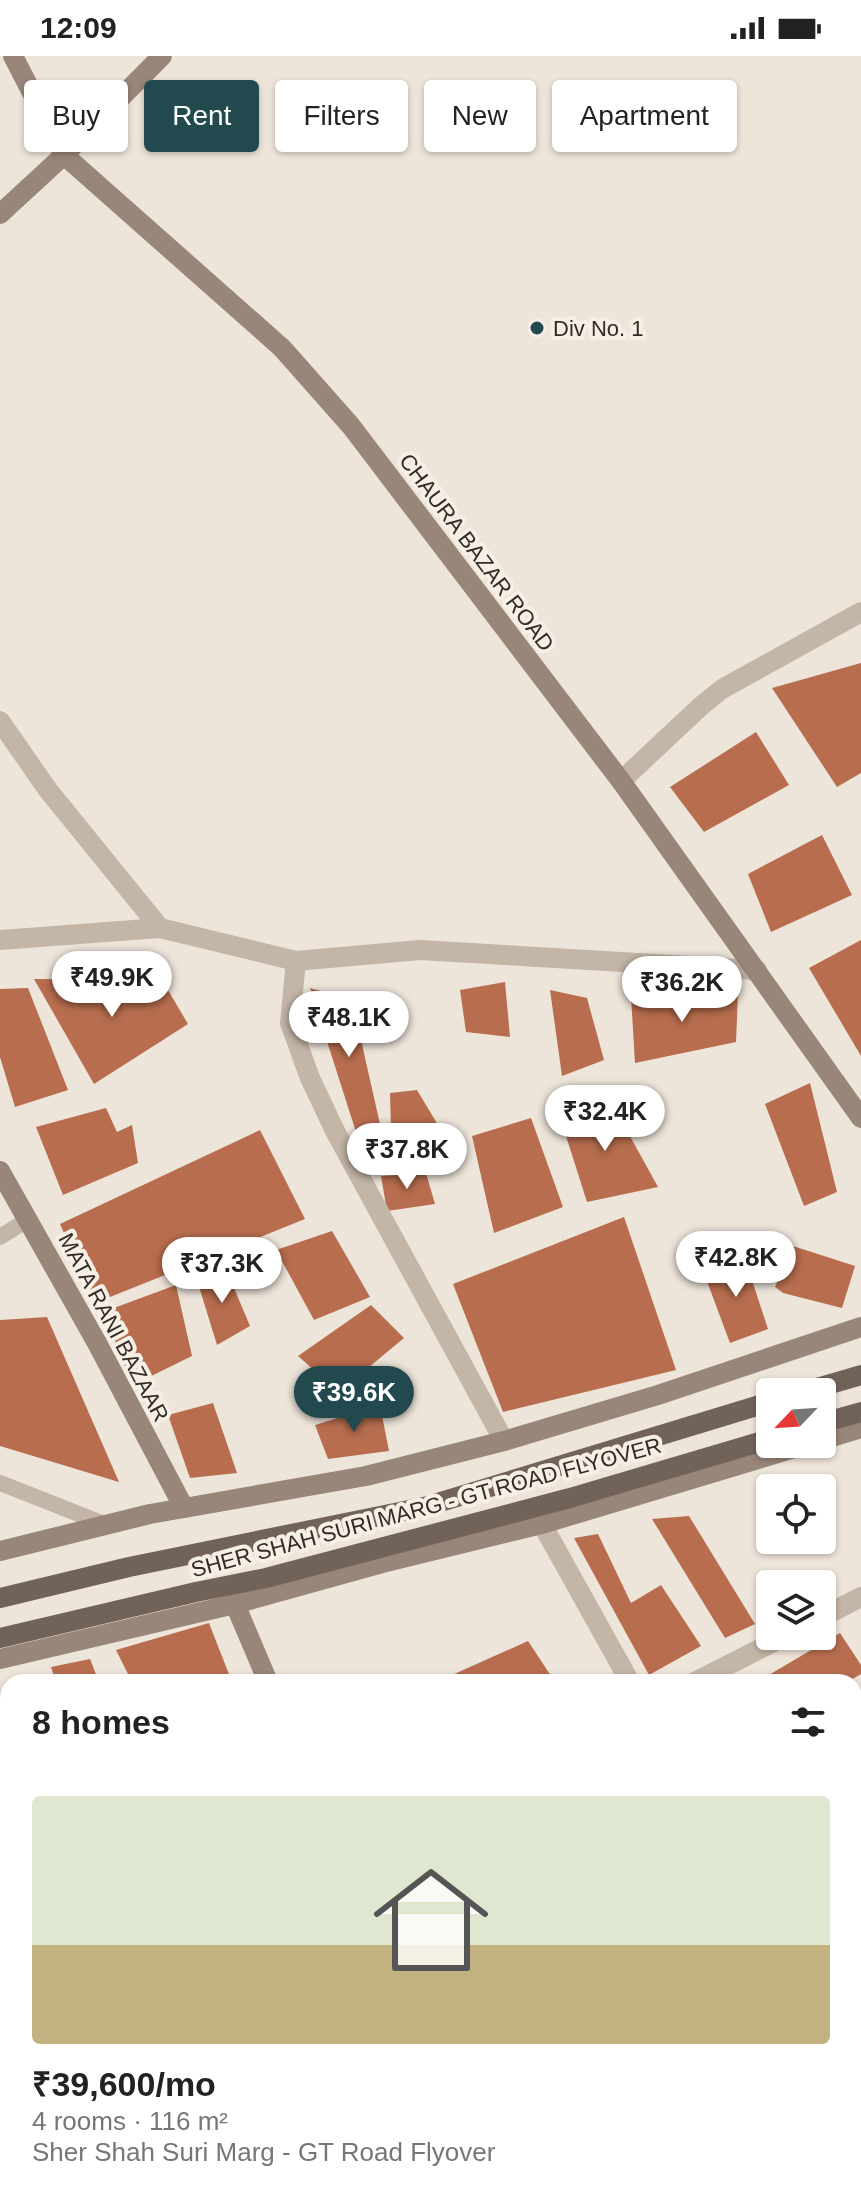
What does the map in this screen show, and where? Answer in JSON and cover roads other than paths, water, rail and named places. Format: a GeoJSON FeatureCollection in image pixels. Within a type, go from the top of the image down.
{"type":"FeatureCollection","features":[{"type":"Feature","properties":{"kind":"main road"},"geometry":{"type":"LineString","coordinates":[[836,1382],[861,1375]]}},
{"type":"Feature","properties":{"kind":"main road","name":"SHER SHAH SURI MARG - GT ROAD FLYOVER"},"geometry":{"type":"LineString","coordinates":[[0,1598],[129,1567],[424,1507],[756,1406]]}},
{"type":"Feature","properties":{"kind":"main road"},"geometry":{"type":"LineString","coordinates":[[836,1419],[861,1412]]}},
{"type":"Feature","properties":{"kind":"main road","name":"SHER SHAH SURI MARG - GT ROAD FLYOVER"},"geometry":{"type":"LineString","coordinates":[[0,1638],[266,1578],[570,1498],[756,1443]]}},
{"type":"Feature","properties":{"kind":"street","name":"CHAURA BAZAR ROAD"},"geometry":{"type":"LineString","coordinates":[[13,56],[64,155],[282,348],[351,426],[621,781],[860,1113]]}},
{"type":"Feature","properties":{"kind":"street"},"geometry":{"type":"LineString","coordinates":[[0,214],[64,155],[162,56]]}},
{"type":"Feature","properties":{"kind":"street"},"geometry":{"type":"LineString","coordinates":[[621,781],[722,689],[861,612]]}},
{"type":"Feature","properties":{"kind":"street"},"geometry":{"type":"LineString","coordinates":[[0,721],[48,790],[160,928]]}},
{"type":"Feature","properties":{"kind":"street"},"geometry":{"type":"LineString","coordinates":[[0,940],[160,928],[296,961],[420,950],[757,970]]}},
{"type":"Feature","properties":{"kind":"street"},"geometry":{"type":"LineString","coordinates":[[296,961],[290,1023],[310,1078],[342,1145],[504,1441]]}},
{"type":"Feature","properties":{"kind":"street","name":"MATA RANI BAZAAR"},"geometry":{"type":"LineString","coordinates":[[0,1171],[29,1219],[184,1508]]}},
{"type":"Feature","properties":{"kind":"street"},"geometry":{"type":"LineString","coordinates":[[0,1551],[150,1514],[366,1476],[504,1441],[658,1395],[861,1327]]}},
{"type":"Feature","properties":{"kind":"street"},"geometry":{"type":"LineString","coordinates":[[836,1436],[861,1428]]}},
{"type":"Feature","properties":{"kind":"street"},"geometry":{"type":"LineString","coordinates":[[0,1659],[235,1604],[382,1563],[542,1524],[761,1458]]}},
{"type":"Feature","properties":{"kind":"street"},"geometry":{"type":"LineString","coordinates":[[542,1524],[626,1674]]}},
{"type":"Feature","properties":{"kind":"street"},"geometry":{"type":"LineString","coordinates":[[836,1610],[861,1597]]}},
{"type":"Feature","properties":{"kind":"street"},"geometry":{"type":"LineString","coordinates":[[235,1604],[265,1674]]}},
{"type":"Feature","properties":{"kind":"street"},"geometry":{"type":"LineString","coordinates":[[711,1674],[758,1650]]}},
{"type":"Feature","properties":{"kind":"lane"},"geometry":{"type":"LineString","coordinates":[[0,1237],[29,1219]]}},
{"type":"Feature","properties":{"kind":"lane"},"geometry":{"type":"LineString","coordinates":[[0,1483],[104,1524]]}},
{"type":"Feature","properties":{"kind":"place","name":"Div No. 1"},"geometry":{"type":"Point","coordinates":[537,328]}}]}
